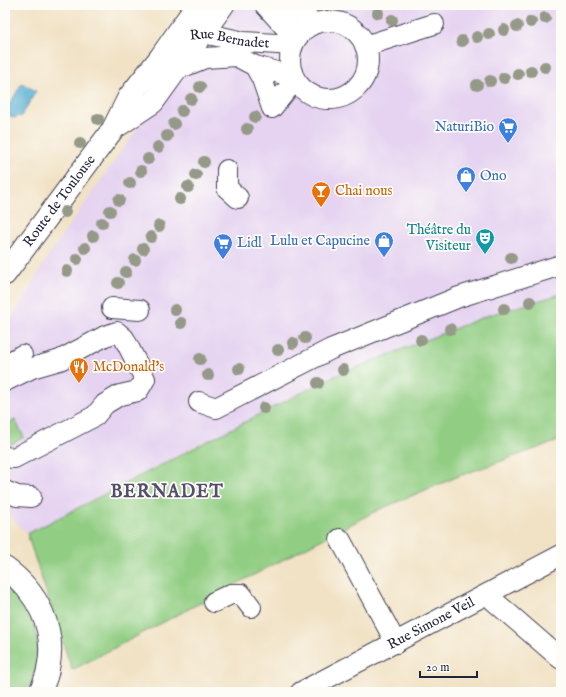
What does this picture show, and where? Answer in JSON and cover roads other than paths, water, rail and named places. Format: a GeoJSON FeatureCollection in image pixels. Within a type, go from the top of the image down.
{"type":"FeatureCollection","features":[{"type":"Feature","properties":{"kind":"main road","name":"Route de Toulouse"},"geometry":{"type":"LineString","coordinates":[[5,274],[114,129],[129,97],[169,45],[197,5]]}},
{"type":"Feature","properties":{"kind":"main road","name":"Route de Toulouse"},"geometry":{"type":"LineString","coordinates":[[114,129],[152,102],[178,69],[212,16]]}},
{"type":"Feature","properties":{"kind":"main road"},"geometry":{"type":"LineString","coordinates":[[5,568],[28,588],[43,612],[50,640],[48,669],[40,692]]}},
{"type":"Feature","properties":{"kind":"street","name":"Rue Bernadet"},"geometry":{"type":"LineString","coordinates":[[255,66],[262,79],[272,108],[293,76],[290,63],[294,42],[265,5]]}},
{"type":"Feature","properties":{"kind":"street"},"geometry":{"type":"LineString","coordinates":[[281,5],[315,23]]}},
{"type":"Feature","properties":{"kind":"street","name":"Rue Bernadet"},"geometry":{"type":"LineString","coordinates":[[169,45],[188,36],[212,16]]}},
{"type":"Feature","properties":{"kind":"street","name":"Rue Bernadet"},"geometry":{"type":"LineString","coordinates":[[212,16],[208,34],[244,42],[294,42]]}},
{"type":"Feature","properties":{"kind":"street"},"geometry":{"type":"LineString","coordinates":[[293,76],[304,90],[315,97],[328,99],[340,97],[352,91],[361,82],[366,71],[368,58],[365,46],[359,35],[350,27],[339,22],[327,21],[315,23],[306,28],[294,42]]}},
{"type":"Feature","properties":{"kind":"street"},"geometry":{"type":"LineString","coordinates":[[365,46],[434,24]]}},
{"type":"Feature","properties":{"kind":"street","name":"Rue Bernadet"},"geometry":{"type":"LineString","coordinates":[[178,69],[206,58],[236,56],[255,66],[280,74],[293,76]]}},
{"type":"Feature","properties":{"kind":"street"},"geometry":{"type":"LineString","coordinates":[[227,170],[228,188],[238,198]]}},
{"type":"Feature","properties":{"kind":"street"},"geometry":{"type":"LineString","coordinates":[[199,402],[216,408],[332,349],[459,297],[561,265]]}},
{"type":"Feature","properties":{"kind":"street"},"geometry":{"type":"LineString","coordinates":[[112,308],[140,310]]}},
{"type":"Feature","properties":{"kind":"street"},"geometry":{"type":"LineString","coordinates":[[5,381],[32,368],[60,360],[104,336],[117,332],[124,338],[143,374],[144,380],[138,391],[120,395],[110,401],[95,416],[14,458],[5,457]]}},
{"type":"Feature","properties":{"kind":"street"},"geometry":{"type":"LineString","coordinates":[[5,365],[22,355]]}},
{"type":"Feature","properties":{"kind":"street"},"geometry":{"type":"LineString","coordinates":[[5,491],[17,496],[31,497]]}},
{"type":"Feature","properties":{"kind":"street"},"geometry":{"type":"LineString","coordinates":[[340,539],[396,644]]}},
{"type":"Feature","properties":{"kind":"street","name":"Rue Simone Veil"},"geometry":{"type":"LineString","coordinates":[[301,692],[396,644],[561,555]]}},
{"type":"Feature","properties":{"kind":"street"},"geometry":{"type":"LineString","coordinates":[[214,602],[231,594],[241,594],[251,607]]}},
{"type":"Feature","properties":{"kind":"street"},"geometry":{"type":"LineString","coordinates":[[488,594],[561,660]]}},
{"type":"Feature","properties":{"kind":"water"},"geometry":{"type":"Polygon","coordinates":[[[22,83],[36,91],[21,117],[19,116],[14,118],[10,116],[7,109],[22,83]]]}},
{"type":"Feature","properties":{"kind":"place","name":"NaturiBio"},"geometry":{"type":"Point","coordinates":[508,144]}},
{"type":"Feature","properties":{"kind":"place","name":"Ono"},"geometry":{"type":"Point","coordinates":[466,193]}},
{"type":"Feature","properties":{"kind":"place","name":"Chai nous"},"geometry":{"type":"Point","coordinates":[321,208]}},
{"type":"Feature","properties":{"kind":"place","name":"Théâtre du Visiteur"},"geometry":{"type":"Point","coordinates":[485,255]}},
{"type":"Feature","properties":{"kind":"place","name":"Lulu et Capucine"},"geometry":{"type":"Point","coordinates":[384,258]}},
{"type":"Feature","properties":{"kind":"place","name":"Lidl"},"geometry":{"type":"Point","coordinates":[223,260]}},
{"type":"Feature","properties":{"kind":"place","name":"McDonald's"},"geometry":{"type":"Point","coordinates":[79,384]}},
{"type":"Feature","properties":{"kind":"district","name":"BERNADET"},"geometry":{"type":"Point","coordinates":[167,492]}}]}
